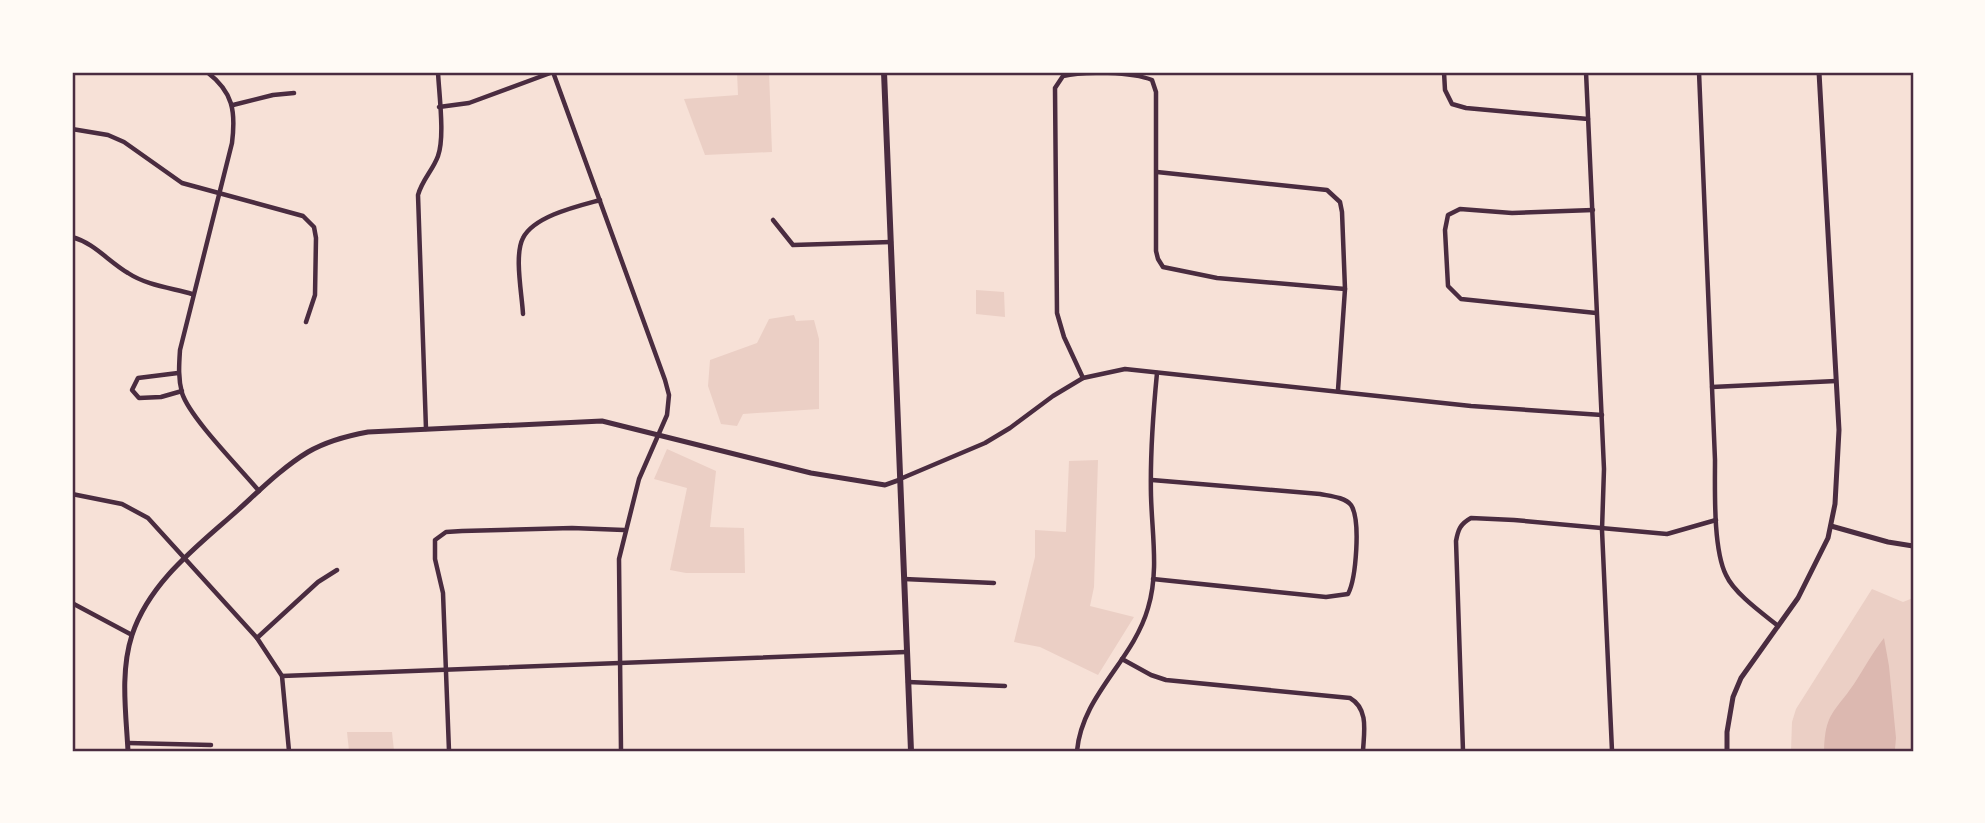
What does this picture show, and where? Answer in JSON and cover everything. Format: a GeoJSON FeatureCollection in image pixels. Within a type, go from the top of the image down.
{"type":"FeatureCollection","features":[{"type":"Feature","properties":{"kind":"main road"},"geometry":{"type":"LineString","coordinates":[[884,72],[911,751]]}},
{"type":"Feature","properties":{"kind":"street"},"geometry":{"type":"LineString","coordinates":[[207,72],[220,82],[233,105],[235,120],[232,143],[192,294],[178,373],[191,412],[259,491]]}},
{"type":"Feature","properties":{"kind":"street"},"geometry":{"type":"LineString","coordinates":[[426,429],[418,195],[441,146],[438,72]]}},
{"type":"Feature","properties":{"kind":"street"},"geometry":{"type":"LineString","coordinates":[[439,107],[469,103],[553,72],[666,380],[669,404],[639,479],[624,530],[618,576],[621,751]]}},
{"type":"Feature","properties":{"kind":"street"},"geometry":{"type":"LineString","coordinates":[[1444,72],[1445,90],[1451,104],[1466,108],[1588,119]]}},
{"type":"Feature","properties":{"kind":"street"},"geometry":{"type":"LineString","coordinates":[[1586,72],[1602,415],[1602,530],[1612,751]]}},
{"type":"Feature","properties":{"kind":"street"},"geometry":{"type":"LineString","coordinates":[[1699,72],[1716,520],[1721,560],[1726,576],[1733,586],[1777,625]]}},
{"type":"Feature","properties":{"kind":"street"},"geometry":{"type":"LineString","coordinates":[[1727,751],[1727,732],[1741,678],[1798,598],[1828,538],[1835,504],[1839,430],[1819,72]]}},
{"type":"Feature","properties":{"kind":"street"},"geometry":{"type":"LineString","coordinates":[[1083,378],[1064,337],[1057,313],[1054,111],[1055,88],[1063,76],[1131,74],[1152,80],[1156,92],[1156,251],[1163,267],[1217,278],[1345,289]]}},
{"type":"Feature","properties":{"kind":"street"},"geometry":{"type":"LineString","coordinates":[[233,105],[273,95],[295,93]]}},
{"type":"Feature","properties":{"kind":"street"},"geometry":{"type":"LineString","coordinates":[[72,129],[108,135],[139,152],[181,183],[199,190],[303,216],[314,227],[316,238],[315,295],[306,322]]}},
{"type":"Feature","properties":{"kind":"street"},"geometry":{"type":"LineString","coordinates":[[1157,172],[1327,190],[1340,202],[1345,289],[1338,391]]}},
{"type":"Feature","properties":{"kind":"street"},"geometry":{"type":"LineString","coordinates":[[523,314],[520,253],[523,239],[533,227],[547,219],[600,200]]}},
{"type":"Feature","properties":{"kind":"street"},"geometry":{"type":"LineString","coordinates":[[1593,210],[1511,213],[1460,208],[1448,215],[1445,242],[1448,286],[1461,299],[1597,313]]}},
{"type":"Feature","properties":{"kind":"street"},"geometry":{"type":"LineString","coordinates":[[773,220],[793,245],[891,242]]}},
{"type":"Feature","properties":{"kind":"street"},"geometry":{"type":"LineString","coordinates":[[72,237],[86,241],[129,274],[146,282],[192,294]]}},
{"type":"Feature","properties":{"kind":"street"},"geometry":{"type":"LineString","coordinates":[[128,751],[126,660],[132,635],[155,590],[185,558],[259,491],[305,454],[332,440],[368,432],[602,421],[811,473],[885,485],[985,443],[1083,378],[1125,369],[1471,406],[1602,415]]}},
{"type":"Feature","properties":{"kind":"street"},"geometry":{"type":"LineString","coordinates":[[178,373],[138,378],[132,390],[139,398],[161,397],[182,391]]}},
{"type":"Feature","properties":{"kind":"street"},"geometry":{"type":"LineString","coordinates":[[1077,751],[1086,715],[1142,626],[1148,608],[1153,579],[1154,547],[1151,419],[1157,373]]}},
{"type":"Feature","properties":{"kind":"street"},"geometry":{"type":"LineString","coordinates":[[1712,387],[1836,381]]}},
{"type":"Feature","properties":{"kind":"street"},"geometry":{"type":"LineString","coordinates":[[1152,480],[1320,494],[1344,500],[1351,506],[1356,523],[1354,583],[1348,594],[1326,597],[1153,579]]}},
{"type":"Feature","properties":{"kind":"street"},"geometry":{"type":"LineString","coordinates":[[72,494],[122,504],[139,512],[185,558],[257,638],[282,676],[289,751]]}},
{"type":"Feature","properties":{"kind":"street"},"geometry":{"type":"LineString","coordinates":[[1463,751],[1456,541],[1459,527],[1471,519],[1494,519],[1667,534],[1716,520]]}},
{"type":"Feature","properties":{"kind":"street"},"geometry":{"type":"LineString","coordinates":[[1831,526],[1888,542],[1913,545]]}},
{"type":"Feature","properties":{"kind":"street"},"geometry":{"type":"LineString","coordinates":[[449,751],[443,593],[435,559],[435,540],[446,532],[462,531],[572,528],[624,530]]}},
{"type":"Feature","properties":{"kind":"street"},"geometry":{"type":"LineString","coordinates":[[257,638],[318,582],[337,570]]}},
{"type":"Feature","properties":{"kind":"street"},"geometry":{"type":"LineString","coordinates":[[904,579],[993,583]]}},
{"type":"Feature","properties":{"kind":"street"},"geometry":{"type":"LineString","coordinates":[[72,603],[132,635]]}},
{"type":"Feature","properties":{"kind":"street"},"geometry":{"type":"LineString","coordinates":[[282,676],[906,652]]}},
{"type":"Feature","properties":{"kind":"street"},"geometry":{"type":"LineString","coordinates":[[1122,659],[1166,680],[1350,698],[1359,703],[1363,711],[1363,751]]}},
{"type":"Feature","properties":{"kind":"street"},"geometry":{"type":"LineString","coordinates":[[908,682],[1005,686]]}},
{"type":"Feature","properties":{"kind":"street"},"geometry":{"type":"LineString","coordinates":[[128,743],[211,745]]}},
{"type":"Feature","properties":{"kind":"shaded area"},"geometry":{"type":"Polygon","coordinates":[[[737,72],[769,72],[772,152],[705,155],[684,99],[738,95],[737,72]]]}},
{"type":"Feature","properties":{"kind":"shaded area"},"geometry":{"type":"Polygon","coordinates":[[[976,290],[1004,292],[1005,317],[976,314],[976,290]]]}},
{"type":"Feature","properties":{"kind":"shaded area"},"geometry":{"type":"Polygon","coordinates":[[[794,315],[796,321],[814,320],[819,339],[819,409],[743,414],[737,426],[721,424],[708,386],[710,360],[757,343],[769,319],[794,315]]]}},
{"type":"Feature","properties":{"kind":"shaded area"},"geometry":{"type":"Polygon","coordinates":[[[667,449],[716,471],[710,527],[744,528],[745,573],[686,573],[670,570],[687,488],[654,479],[667,449]]]}},
{"type":"Feature","properties":{"kind":"shaded area"},"geometry":{"type":"Polygon","coordinates":[[[1098,460],[1094,587],[1090,606],[1134,617],[1098,675],[1040,647],[1014,642],[1035,557],[1035,530],[1066,532],[1069,461],[1098,460]]]}},
{"type":"Feature","properties":{"kind":"shaded area"},"geometry":{"type":"Polygon","coordinates":[[[1872,589],[1903,602],[1913,598],[1913,751],[1791,751],[1792,722],[1796,709],[1872,589]]]}},
{"type":"Feature","properties":{"kind":"shaded area"},"geometry":{"type":"Polygon","coordinates":[[[1884,638],[1889,666],[1895,749],[1824,751],[1826,729],[1832,714],[1884,638]]]}},
{"type":"Feature","properties":{"kind":"shaded area"},"geometry":{"type":"Polygon","coordinates":[[[347,732],[392,732],[394,751],[349,751],[347,732]]]}}]}
